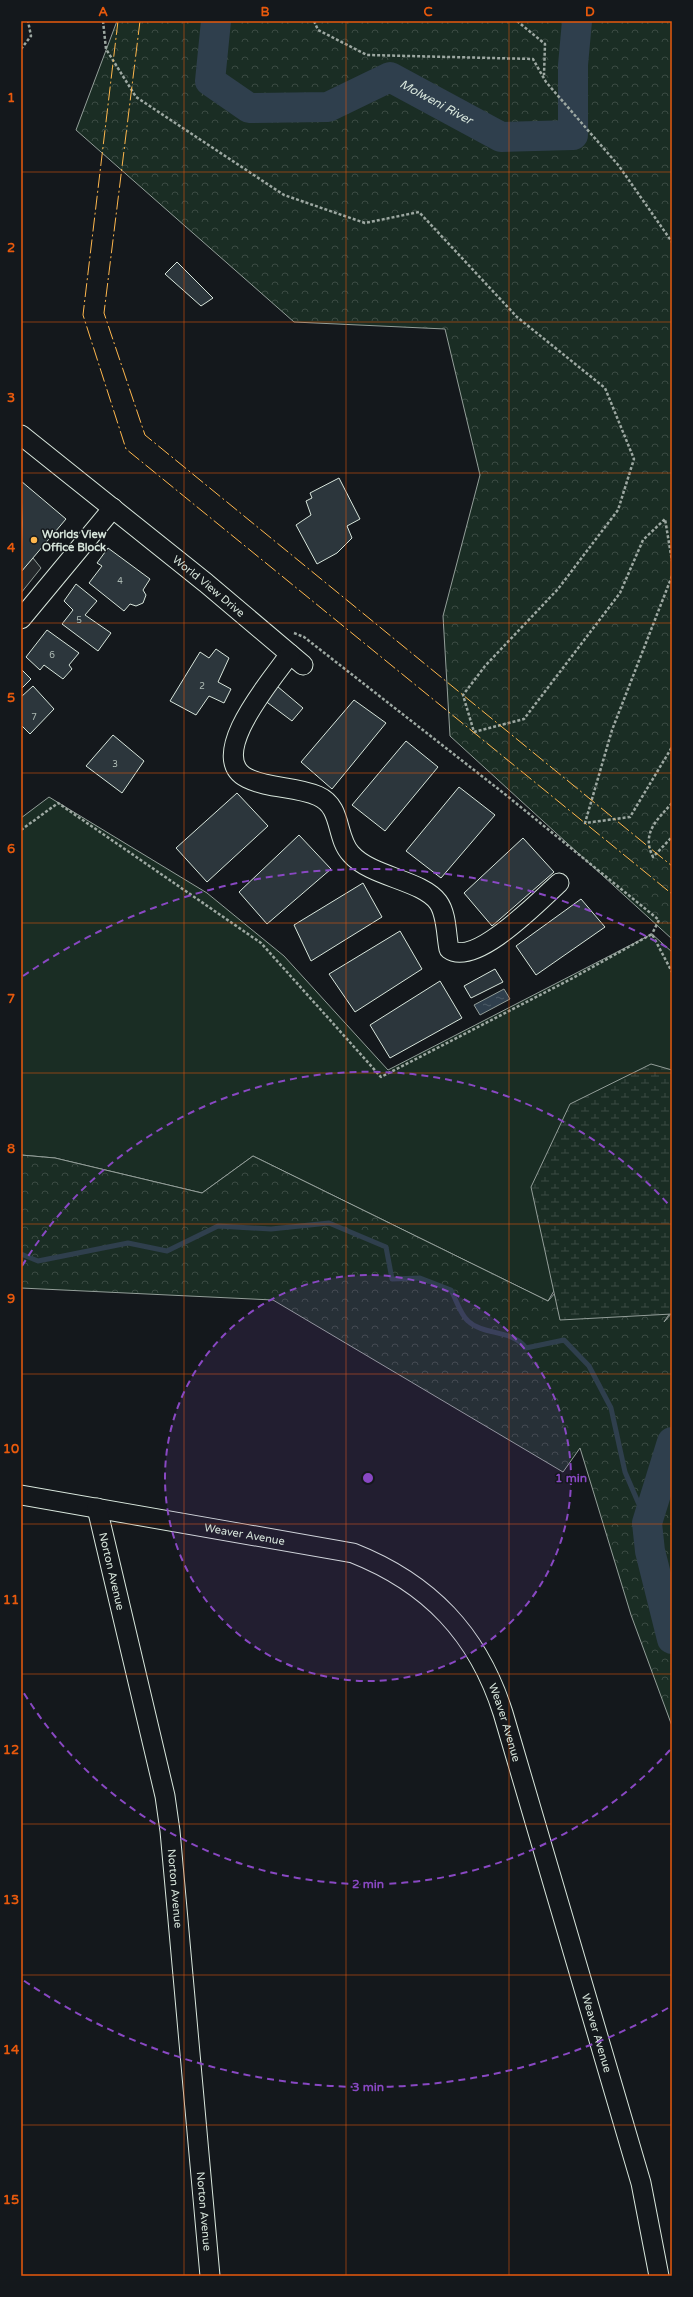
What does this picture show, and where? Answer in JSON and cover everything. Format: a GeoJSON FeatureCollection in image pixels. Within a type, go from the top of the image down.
{"type":"FeatureCollection","features":[{"type":"Feature","properties":{"kind":"street","name":"World View Drive"},"geometry":{"type":"LineString","coordinates":[[21,435],[206,583],[296,660],[254,706],[236,736],[234,761],[241,774],[262,783],[304,791],[326,800],[338,818],[347,848],[357,860],[425,892],[438,902],[449,949],[455,953],[468,953],[479,948],[502,932],[559,883]]}},
{"type":"Feature","properties":{"kind":"street"},"geometry":{"type":"LineString","coordinates":[[21,619],[113,508]]}},
{"type":"Feature","properties":{"kind":"street","name":"Weaver Avenue"},"geometry":{"type":"LineString","coordinates":[[21,1494],[352,1553],[380,1564],[413,1585],[436,1602],[460,1628],[479,1656],[495,1687],[503,1713],[641,2183],[659,2276]]}},
{"type":"Feature","properties":{"kind":"street","name":"Norton Avenue"},"geometry":{"type":"LineString","coordinates":[[97,1508],[165,1796],[170,1831],[210,2276]]}},
{"type":"Feature","properties":{"kind":"path"},"geometry":{"type":"LineString","coordinates":[[21,49],[31,36],[28,21]]}},
{"type":"Feature","properties":{"kind":"path"},"geometry":{"type":"LineString","coordinates":[[103,21],[106,49],[136,97],[284,195],[365,223],[419,212],[517,317],[605,388],[634,459],[618,510],[558,589],[485,666],[463,695],[474,732],[524,719],[620,593],[643,540],[665,519],[672,561]]}},
{"type":"Feature","properties":{"kind":"path"},"geometry":{"type":"LineString","coordinates":[[314,21],[318,30],[367,55],[534,59],[544,77],[619,166],[672,242]]}},
{"type":"Feature","properties":{"kind":"path"},"geometry":{"type":"LineString","coordinates":[[517,21],[545,44],[544,77]]}},
{"type":"Feature","properties":{"kind":"path"},"geometry":{"type":"LineString","coordinates":[[672,576],[612,730],[585,823],[630,817],[672,747]]}},
{"type":"Feature","properties":{"kind":"path"},"geometry":{"type":"LineString","coordinates":[[21,830],[58,803],[260,943],[381,1077],[652,934],[659,920],[506,796],[304,637],[292,632]]}},
{"type":"Feature","properties":{"kind":"path"},"geometry":{"type":"LineString","coordinates":[[672,803],[651,827],[648,846],[653,856],[672,837]]}},
{"type":"Feature","properties":{"kind":"path"},"geometry":{"type":"LineString","coordinates":[[652,934],[672,972]]}},
{"type":"Feature","properties":{"kind":"green space"},"geometry":{"type":"Polygon","coordinates":[[[117,21],[672,21],[672,939],[450,736],[443,616],[480,475],[445,329],[294,322],[76,130],[117,21]]]}},
{"type":"Feature","properties":{"kind":"green space"},"geometry":{"type":"Polygon","coordinates":[[[49,797],[207,893],[284,956],[388,1070],[652,934],[672,952],[672,1089],[548,1301],[253,1156],[202,1193],[55,1158],[21,1155],[21,818],[49,797]]]}},
{"type":"Feature","properties":{"kind":"green space"},"geometry":{"type":"Polygon","coordinates":[[[651,1064],[672,1070],[672,1314],[560,1320],[531,1187],[570,1104],[651,1064]]]}},
{"type":"Feature","properties":{"kind":"green space"},"geometry":{"type":"Polygon","coordinates":[[[21,1155],[55,1158],[202,1193],[253,1156],[548,1301],[653,1183],[672,1206],[672,1310],[664,1322],[672,1313],[672,1726],[631,1615],[580,1448],[563,1472],[273,1300],[21,1288],[21,1155]]]}},
{"type":"Feature","properties":{"kind":"shaded area"},"geometry":{"type":"Polygon","coordinates":[[[33,558],[41,568],[21,593],[21,571],[33,558]]]}},
{"type":"Feature","properties":{"kind":"water"},"geometry":{"type":"Polygon","coordinates":[[[504,989],[510,999],[480,1015],[474,1005],[504,989]]]}},
{"type":"Feature","properties":{"kind":"building"},"geometry":{"type":"Polygon","coordinates":[[[177,262],[213,298],[201,306],[165,274],[177,262]]]}},
{"type":"Feature","properties":{"kind":"building"},"geometry":{"type":"Polygon","coordinates":[[[339,478],[360,519],[347,526],[352,538],[337,553],[317,564],[296,525],[311,515],[306,501],[312,498],[310,493],[339,478]]]}},
{"type":"Feature","properties":{"kind":"building","name":"Worlds View Office Block"},"geometry":{"type":"Polygon","coordinates":[[[21,481],[66,519],[21,572],[22,523],[21,481]]]}},
{"type":"Feature","properties":{"kind":"building"},"geometry":{"type":"Polygon","coordinates":[[[108,548],[150,579],[143,590],[146,595],[143,603],[136,606],[130,604],[124,611],[89,583],[102,566],[97,563],[108,548]]]}},
{"type":"Feature","properties":{"kind":"building"},"geometry":{"type":"Polygon","coordinates":[[[76,584],[97,601],[85,615],[111,633],[98,651],[62,624],[73,610],[64,601],[76,584]]]}},
{"type":"Feature","properties":{"kind":"building"},"geometry":{"type":"Polygon","coordinates":[[[47,630],[79,653],[69,665],[72,669],[63,679],[44,665],[40,670],[26,657],[47,630]]]}},
{"type":"Feature","properties":{"kind":"building"},"geometry":{"type":"Polygon","coordinates":[[[216,649],[229,658],[218,682],[231,689],[224,703],[209,696],[196,715],[170,701],[200,652],[209,658],[216,649]]]}},
{"type":"Feature","properties":{"kind":"building"},"geometry":{"type":"Polygon","coordinates":[[[21,669],[31,679],[21,689],[21,669]]]}},
{"type":"Feature","properties":{"kind":"building"},"geometry":{"type":"Polygon","coordinates":[[[271,681],[303,708],[292,721],[260,697],[271,681]]]}},
{"type":"Feature","properties":{"kind":"building"},"geometry":{"type":"Polygon","coordinates":[[[33,686],[54,709],[30,734],[21,725],[21,697],[33,686]]]}},
{"type":"Feature","properties":{"kind":"building"},"geometry":{"type":"Polygon","coordinates":[[[354,700],[386,723],[332,789],[301,762],[354,700]]]}},
{"type":"Feature","properties":{"kind":"building"},"geometry":{"type":"Polygon","coordinates":[[[113,735],[144,761],[122,793],[86,766],[113,735]]]}},
{"type":"Feature","properties":{"kind":"building"},"geometry":{"type":"Polygon","coordinates":[[[406,741],[438,767],[385,831],[352,805],[406,741]]]}},
{"type":"Feature","properties":{"kind":"building"},"geometry":{"type":"Polygon","coordinates":[[[459,787],[495,815],[441,878],[406,851],[459,787]]]}},
{"type":"Feature","properties":{"kind":"building"},"geometry":{"type":"Polygon","coordinates":[[[237,793],[268,826],[207,882],[176,848],[237,793]]]}},
{"type":"Feature","properties":{"kind":"building"},"geometry":{"type":"Polygon","coordinates":[[[299,835],[331,869],[267,924],[239,892],[299,835]]]}},
{"type":"Feature","properties":{"kind":"building"},"geometry":{"type":"Polygon","coordinates":[[[523,838],[554,872],[492,926],[464,893],[523,838]]]}},
{"type":"Feature","properties":{"kind":"building"},"geometry":{"type":"Polygon","coordinates":[[[363,883],[382,917],[311,961],[294,925],[363,883]]]}},
{"type":"Feature","properties":{"kind":"building"},"geometry":{"type":"Polygon","coordinates":[[[581,899],[605,927],[536,975],[516,946],[581,899]]]}},
{"type":"Feature","properties":{"kind":"building"},"geometry":{"type":"Polygon","coordinates":[[[400,931],[422,969],[355,1012],[329,974],[400,931]]]}},
{"type":"Feature","properties":{"kind":"building"},"geometry":{"type":"Polygon","coordinates":[[[495,969],[503,982],[471,998],[464,986],[495,969]]]}},
{"type":"Feature","properties":{"kind":"building"},"geometry":{"type":"Polygon","coordinates":[[[440,981],[462,1018],[390,1058],[370,1025],[440,981]]]}},
{"type":"Feature","properties":{"kind":"waterway","name":"Molweni River"},"geometry":{"type":"LineString","coordinates":[[216,21],[210,81],[249,108],[328,107],[390,77],[501,137],[573,135],[573,65],[577,21]]}},
{"type":"Feature","properties":{"kind":"waterway"},"geometry":{"type":"LineString","coordinates":[[21,1254],[38,1261],[128,1243],[167,1251],[218,1226],[271,1229],[329,1223],[386,1247],[392,1279],[420,1278],[451,1290],[465,1318],[475,1326],[513,1338],[526,1348],[564,1340],[589,1366],[611,1408],[625,1472],[647,1523]]}},
{"type":"Feature","properties":{"kind":"waterway","name":"Molweni River"},"geometry":{"type":"LineString","coordinates":[[672,1442],[647,1523],[650,1551],[672,1639]]}},
{"type":"Feature","properties":{"kind":"power"},"geometry":{"type":"LineString","coordinates":[[118,21],[83,315],[126,449],[672,894]]}},
{"type":"Feature","properties":{"kind":"power"},"geometry":{"type":"LineString","coordinates":[[140,21],[104,313],[145,435],[672,866]]}},
{"type":"Feature","properties":{"kind":"place","name":"Worlds View Office Block"},"geometry":{"type":"Point","coordinates":[34,540]}}]}
